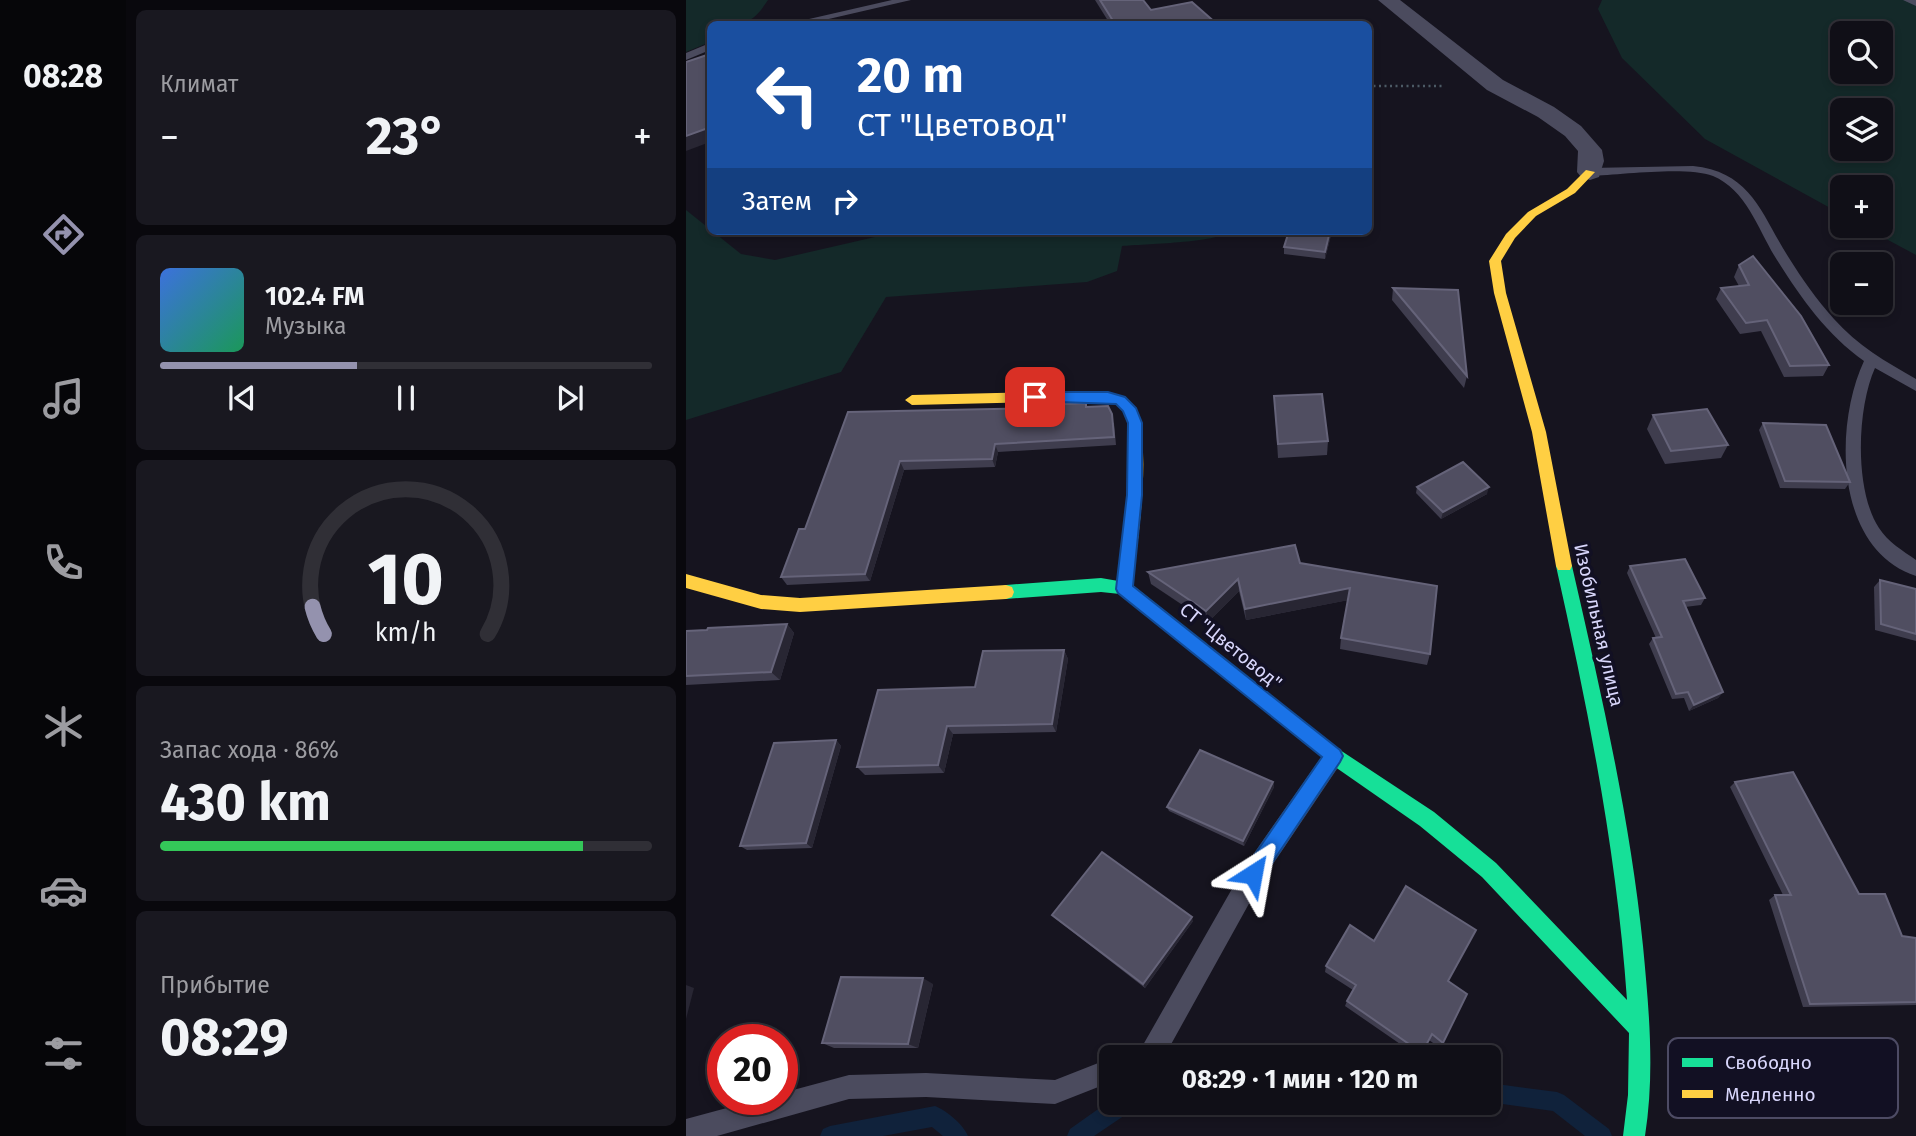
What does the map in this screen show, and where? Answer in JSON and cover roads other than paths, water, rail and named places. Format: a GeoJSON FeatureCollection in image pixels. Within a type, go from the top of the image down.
{"type":"FeatureCollection","features":[{"type":"Feature","properties":{"kind":"street"},"geometry":{"type":"LineString","coordinates":[[1388,0],[1495,85],[1546,111],[1573,131],[1590,150],[1590,172]]}},
{"type":"Feature","properties":{"kind":"street","name":"Изобильная улица"},"geometry":{"type":"LineString","coordinates":[[1590,172],[1571,191],[1532,214],[1510,236],[1495,261],[1500,293],[1539,432],[1556,534],[1599,716],[1617,820],[1632,929],[1640,1029],[1639,1108],[1634,1136]]}},
{"type":"Feature","properties":{"kind":"street"},"geometry":{"type":"LineString","coordinates":[[686,581],[761,602],[800,605],[861,603],[1078,586],[1101,585],[1124,589],[1135,495],[1135,423],[1129,408],[1120,400],[1108,397],[912,400]]}},
{"type":"Feature","properties":{"kind":"street","name":"СТ \"Цветовод\""},"geometry":{"type":"LineString","coordinates":[[1124,589],[1334,756],[1427,819],[1489,870],[1640,1029]]}},
{"type":"Feature","properties":{"kind":"lane"},"geometry":{"type":"LineString","coordinates":[[810,21],[906,0]]}},
{"type":"Feature","properties":{"kind":"lane"},"geometry":{"type":"LineString","coordinates":[[1908,0],[1916,3]]}},
{"type":"Feature","properties":{"kind":"lane"},"geometry":{"type":"LineString","coordinates":[[686,57],[707,47]]}},
{"type":"Feature","properties":{"kind":"lane"},"geometry":{"type":"LineString","coordinates":[[1590,172],[1696,170],[1717,174],[1734,184],[1744,194],[1783,259],[1827,321],[1871,361],[1916,386]]}},
{"type":"Feature","properties":{"kind":"lane"},"geometry":{"type":"LineString","coordinates":[[1871,361],[1857,397],[1854,432],[1862,509],[1872,531],[1897,556],[1916,569]]}},
{"type":"Feature","properties":{"kind":"lane"},"geometry":{"type":"LineString","coordinates":[[1157,1045],[1253,874],[1334,756]]}},
{"type":"Feature","properties":{"kind":"lane"},"geometry":{"type":"LineString","coordinates":[[686,1132],[849,1087],[926,1085],[1055,1092],[1099,1075]]}},
{"type":"Feature","properties":{"kind":"waterway"},"geometry":{"type":"LineString","coordinates":[[1501,1095],[1557,1102],[1602,1136]]}},
{"type":"Feature","properties":{"kind":"waterway"},"geometry":{"type":"LineString","coordinates":[[1077,1136],[1106,1115]]}},
{"type":"Feature","properties":{"kind":"waterway"},"geometry":{"type":"LineString","coordinates":[[830,1136],[935,1116],[958,1136]]}}]}
